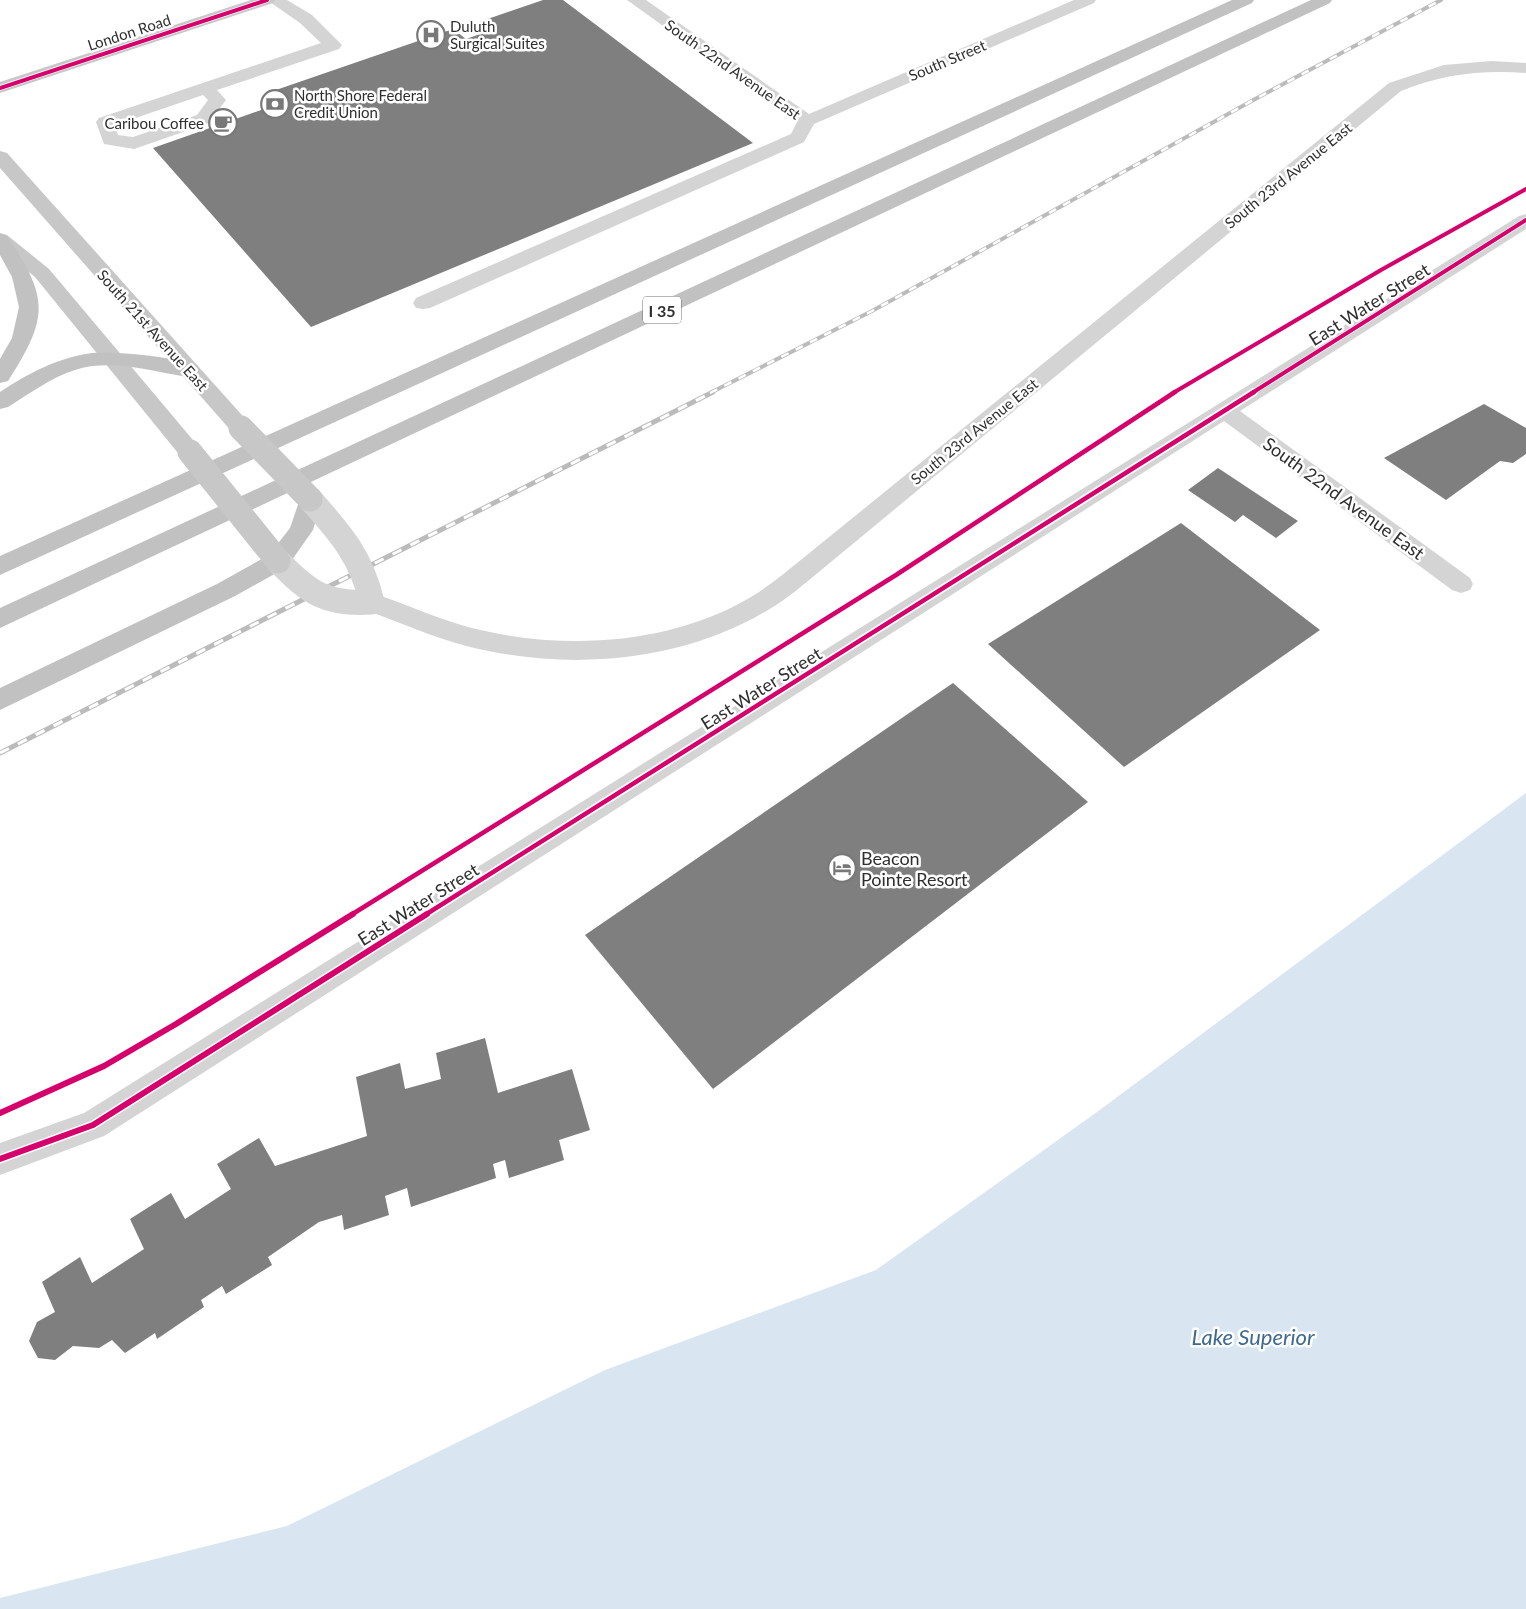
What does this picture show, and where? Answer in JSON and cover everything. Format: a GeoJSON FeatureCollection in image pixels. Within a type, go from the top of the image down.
{"type":"FeatureCollection","features":[{"type":"Feature","properties":{"kind":"highway","name":"I 35"},"geometry":{"type":"LineString","coordinates":[[0,566],[1246,0]]}},
{"type":"Feature","properties":{"kind":"highway","name":"I 35"},"geometry":{"type":"LineString","coordinates":[[0,619],[1324,0]]}},
{"type":"Feature","properties":{"kind":"highway"},"geometry":{"type":"LineString","coordinates":[[0,239],[22,274],[30,300],[24,333],[0,376]]}},
{"type":"Feature","properties":{"kind":"highway"},"geometry":{"type":"LineString","coordinates":[[0,402],[60,368],[78,362],[112,360],[189,370]]}},
{"type":"Feature","properties":{"kind":"highway"},"geometry":{"type":"LineString","coordinates":[[0,700],[226,590],[278,561],[301,530],[310,499]]}},
{"type":"Feature","properties":{"kind":"main road","name":"London Road"},"geometry":{"type":"LineString","coordinates":[[0,88],[267,0]]}},
{"type":"Feature","properties":{"kind":"main road","name":"South 21st Avenue East"},"geometry":{"type":"LineString","coordinates":[[0,157],[241,428],[310,499]]}},
{"type":"Feature","properties":{"kind":"main road"},"geometry":{"type":"LineString","coordinates":[[0,239],[42,273],[278,561]]}},
{"type":"Feature","properties":{"kind":"street"},"geometry":{"type":"LineString","coordinates":[[206,88],[217,100],[203,119],[134,142],[110,140],[105,122],[333,45],[306,18],[275,0]]}},
{"type":"Feature","properties":{"kind":"street","name":"South 22nd Avenue East"},"geometry":{"type":"LineString","coordinates":[[635,0],[806,121]]}},
{"type":"Feature","properties":{"kind":"street","name":"South Street"},"geometry":{"type":"LineString","coordinates":[[806,121],[1088,0]]}},
{"type":"Feature","properties":{"kind":"street","name":"South 23rd Avenue East"},"geometry":{"type":"LineString","coordinates":[[278,561],[297,581],[316,596],[330,602],[348,605],[372,602],[469,637],[544,650],[591,651],[652,644],[711,626],[759,604],[811,565],[1395,87],[1424,74],[1451,68],[1526,68]]}},
{"type":"Feature","properties":{"kind":"street"},"geometry":{"type":"LineString","coordinates":[[424,302],[798,138],[806,121]]}},
{"type":"Feature","properties":{"kind":"street","name":"East Water Street"},"geometry":{"type":"LineString","coordinates":[[0,1159],[93,1125],[1226,412],[1526,220]]}},
{"type":"Feature","properties":{"kind":"street","name":"South 22nd Avenue East"},"geometry":{"type":"LineString","coordinates":[[1226,412],[1462,584]]}},
{"type":"Feature","properties":{"kind":"street"},"geometry":{"type":"LineString","coordinates":[[310,499],[357,555],[366,576],[372,602]]}},
{"type":"Feature","properties":{"kind":"water","name":"Lake Superior"},"geometry":{"type":"Polygon","coordinates":[[[1526,793],[1526,1609],[0,1609],[0,1598],[287,1526],[605,1370],[876,1270],[1097,1112],[1526,793]]]}},
{"type":"Feature","properties":{"kind":"building"},"geometry":{"type":"Polygon","coordinates":[[[543,0],[563,0],[753,143],[311,327],[153,148],[284,102],[273,91],[453,29],[466,39],[486,32],[476,23],[543,0]]]}},
{"type":"Feature","properties":{"kind":"building"},"geometry":{"type":"Polygon","coordinates":[[[1484,404],[1526,428],[1526,454],[1513,463],[1500,461],[1446,500],[1384,458],[1484,404]]]}},
{"type":"Feature","properties":{"kind":"building"},"geometry":{"type":"Polygon","coordinates":[[[1218,468],[1298,521],[1276,538],[1243,515],[1235,522],[1188,490],[1218,468]]]}},
{"type":"Feature","properties":{"kind":"building"},"geometry":{"type":"Polygon","coordinates":[[[1181,523],[1320,630],[1124,767],[988,644],[1181,523]]]}},
{"type":"Feature","properties":{"kind":"building","name":"Beacon Pointe Resort"},"geometry":{"type":"Polygon","coordinates":[[[953,683],[1088,802],[713,1089],[585,935],[953,683]]]}},
{"type":"Feature","properties":{"kind":"building"},"geometry":{"type":"Polygon","coordinates":[[[485,1038],[498,1093],[572,1069],[590,1130],[559,1140],[564,1160],[509,1178],[505,1160],[493,1164],[496,1178],[411,1207],[407,1188],[385,1196],[389,1215],[344,1230],[342,1215],[319,1222],[268,1257],[272,1265],[226,1294],[222,1286],[201,1300],[204,1307],[157,1339],[155,1333],[125,1353],[112,1340],[99,1348],[73,1346],[55,1360],[38,1358],[29,1341],[37,1322],[55,1312],[42,1282],[80,1257],[92,1283],[144,1249],[130,1219],[171,1193],[185,1219],[231,1189],[217,1164],[259,1138],[275,1166],[367,1136],[356,1077],[400,1063],[405,1089],[441,1079],[436,1053],[485,1038]]]}},
{"type":"Feature","properties":{"kind":"railway"},"geometry":{"type":"LineString","coordinates":[[710,393],[872,311],[1257,98],[1441,0]]}},
{"type":"Feature","properties":{"kind":"railway"},"geometry":{"type":"LineString","coordinates":[[0,753],[713,392]]}},
{"type":"Feature","properties":{"kind":"cycle path"},"geometry":{"type":"LineString","coordinates":[[0,88],[267,0]]}},
{"type":"Feature","properties":{"kind":"cycle path"},"geometry":{"type":"LineString","coordinates":[[0,1113],[104,1066],[176,1024],[896,575],[1156,403],[1381,270],[1526,189]]}},
{"type":"Feature","properties":{"kind":"cycle path"},"geometry":{"type":"LineString","coordinates":[[0,1159],[93,1125],[1526,220]]}},
{"type":"Feature","properties":{"kind":"place","name":"Duluth Surgical Suites"},"geometry":{"type":"Point","coordinates":[431,35]}},
{"type":"Feature","properties":{"kind":"place","name":"North Shore Federal Credit Union"},"geometry":{"type":"Point","coordinates":[275,104]}},
{"type":"Feature","properties":{"kind":"place","name":"Caribou Coffee"},"geometry":{"type":"Point","coordinates":[223,123]}},
{"type":"Feature","properties":{"kind":"place","name":"Beacon Pointe Resort"},"geometry":{"type":"Point","coordinates":[842,868]}}]}
